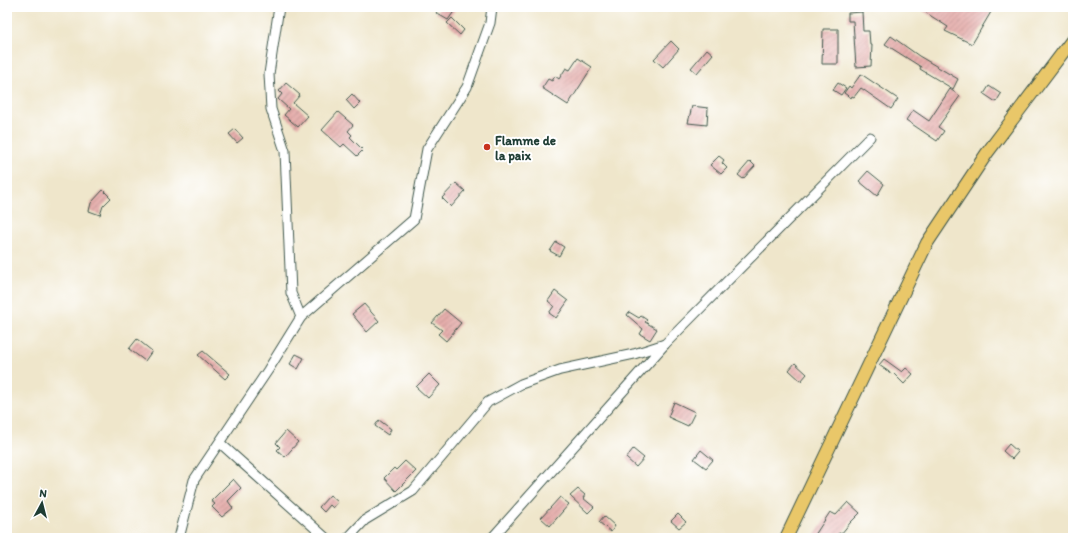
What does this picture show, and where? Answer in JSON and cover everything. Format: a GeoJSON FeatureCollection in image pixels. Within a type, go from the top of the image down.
{"type":"FeatureCollection","features":[{"type":"Feature","properties":{"kind":"main road"},"geometry":{"type":"LineString","coordinates":[[786,538],[927,243],[987,153],[1073,39]]}},
{"type":"Feature","properties":{"kind":"street"},"geometry":{"type":"LineString","coordinates":[[279,7],[270,74],[271,108],[285,151],[291,293],[301,317]]}},
{"type":"Feature","properties":{"kind":"street"},"geometry":{"type":"LineString","coordinates":[[179,538],[194,480],[220,443],[301,317],[414,219],[427,149],[467,87],[490,23],[492,7]]}},
{"type":"Feature","properties":{"kind":"street"},"geometry":{"type":"LineString","coordinates":[[492,538],[665,344],[870,137]]}},
{"type":"Feature","properties":{"kind":"street"},"geometry":{"type":"LineString","coordinates":[[348,538],[365,520],[413,491],[488,402],[520,384],[560,370],[634,354],[665,344]]}},
{"type":"Feature","properties":{"kind":"street"},"geometry":{"type":"LineString","coordinates":[[220,443],[326,538]]}},
{"type":"Feature","properties":{"kind":"building"},"geometry":{"type":"Polygon","coordinates":[[[440,7],[450,7],[455,10],[448,20],[436,13],[440,7]]]}},
{"type":"Feature","properties":{"kind":"building"},"geometry":{"type":"Polygon","coordinates":[[[917,7],[983,7],[991,12],[972,44],[945,31],[948,27],[917,7]]]}},
{"type":"Feature","properties":{"kind":"building"},"geometry":{"type":"Polygon","coordinates":[[[862,12],[863,31],[869,31],[870,45],[872,45],[871,66],[856,67],[853,21],[848,21],[848,13],[862,12]]]}},
{"type":"Feature","properties":{"kind":"building"},"geometry":{"type":"Polygon","coordinates":[[[452,18],[464,30],[460,35],[447,23],[452,18]]]}},
{"type":"Feature","properties":{"kind":"building"},"geometry":{"type":"Polygon","coordinates":[[[823,29],[838,29],[838,64],[822,64],[823,29]]]}},
{"type":"Feature","properties":{"kind":"building"},"geometry":{"type":"Polygon","coordinates":[[[891,36],[919,56],[958,79],[953,89],[920,69],[921,67],[885,44],[891,36]]]}},
{"type":"Feature","properties":{"kind":"building"},"geometry":{"type":"Polygon","coordinates":[[[671,41],[679,49],[663,67],[654,59],[671,41]]]}},
{"type":"Feature","properties":{"kind":"building"},"geometry":{"type":"Polygon","coordinates":[[[707,49],[713,54],[697,73],[691,68],[707,49]]]}},
{"type":"Feature","properties":{"kind":"building"},"geometry":{"type":"Polygon","coordinates":[[[578,58],[592,67],[568,105],[542,88],[548,79],[552,81],[555,76],[559,79],[566,68],[570,70],[578,58]]]}},
{"type":"Feature","properties":{"kind":"building"},"geometry":{"type":"Polygon","coordinates":[[[861,74],[898,99],[891,109],[861,88],[854,97],[852,96],[851,98],[844,93],[849,86],[851,88],[861,74]]]}},
{"type":"Feature","properties":{"kind":"building"},"geometry":{"type":"Polygon","coordinates":[[[286,83],[300,95],[293,103],[308,116],[298,127],[284,115],[289,109],[278,99],[282,94],[279,91],[286,83]]]}},
{"type":"Feature","properties":{"kind":"building"},"geometry":{"type":"Polygon","coordinates":[[[838,83],[846,88],[841,95],[833,90],[838,83]]]}},
{"type":"Feature","properties":{"kind":"building"},"geometry":{"type":"Polygon","coordinates":[[[989,86],[1001,94],[996,102],[984,94],[989,86]]]}},
{"type":"Feature","properties":{"kind":"building"},"geometry":{"type":"Polygon","coordinates":[[[950,89],[960,96],[938,127],[944,131],[937,141],[906,120],[913,110],[929,121],[950,89]]]}},
{"type":"Feature","properties":{"kind":"building"},"geometry":{"type":"Polygon","coordinates":[[[352,94],[360,103],[354,109],[346,100],[352,94]]]}},
{"type":"Feature","properties":{"kind":"building"},"geometry":{"type":"Polygon","coordinates":[[[692,106],[708,108],[707,125],[688,123],[692,106]]]}},
{"type":"Feature","properties":{"kind":"building"},"geometry":{"type":"Polygon","coordinates":[[[338,112],[353,125],[348,131],[352,135],[350,137],[363,150],[357,156],[344,144],[341,147],[322,130],[338,112]]]}},
{"type":"Feature","properties":{"kind":"building"},"geometry":{"type":"Polygon","coordinates":[[[235,129],[243,138],[237,143],[229,134],[235,129]]]}},
{"type":"Feature","properties":{"kind":"building"},"geometry":{"type":"Polygon","coordinates":[[[719,156],[724,160],[722,163],[727,168],[721,174],[710,165],[719,156]]]}},
{"type":"Feature","properties":{"kind":"building"},"geometry":{"type":"Polygon","coordinates":[[[750,161],[755,166],[743,179],[738,175],[750,161]]]}},
{"type":"Feature","properties":{"kind":"building"},"geometry":{"type":"Polygon","coordinates":[[[868,171],[884,184],[877,196],[859,181],[868,171]]]}},
{"type":"Feature","properties":{"kind":"building"},"geometry":{"type":"Polygon","coordinates":[[[456,183],[465,191],[451,207],[442,198],[456,183]]]}},
{"type":"Feature","properties":{"kind":"building"},"geometry":{"type":"Polygon","coordinates":[[[103,190],[111,198],[103,206],[100,215],[89,211],[91,203],[103,190]]]}},
{"type":"Feature","properties":{"kind":"building"},"geometry":{"type":"Polygon","coordinates":[[[556,242],[564,247],[559,256],[550,251],[556,242]]]}},
{"type":"Feature","properties":{"kind":"building"},"geometry":{"type":"Polygon","coordinates":[[[555,291],[568,301],[556,318],[549,313],[554,306],[548,301],[555,291]]]}},
{"type":"Feature","properties":{"kind":"building"},"geometry":{"type":"Polygon","coordinates":[[[364,304],[379,321],[367,332],[352,314],[364,304]]]}},
{"type":"Feature","properties":{"kind":"building"},"geometry":{"type":"Polygon","coordinates":[[[444,309],[461,323],[446,341],[438,334],[442,330],[432,323],[444,309]]]}},
{"type":"Feature","properties":{"kind":"building"},"geometry":{"type":"Polygon","coordinates":[[[629,312],[639,318],[641,316],[647,320],[645,322],[657,329],[650,340],[640,334],[643,329],[627,315],[629,312]]]}},
{"type":"Feature","properties":{"kind":"building"},"geometry":{"type":"Polygon","coordinates":[[[137,339],[152,351],[145,361],[129,349],[137,339]]]}},
{"type":"Feature","properties":{"kind":"building"},"geometry":{"type":"Polygon","coordinates":[[[203,351],[230,374],[225,379],[198,355],[203,351]]]}},
{"type":"Feature","properties":{"kind":"building"},"geometry":{"type":"Polygon","coordinates":[[[296,354],[304,358],[298,369],[290,364],[296,354]]]}},
{"type":"Feature","properties":{"kind":"building"},"geometry":{"type":"Polygon","coordinates":[[[884,359],[902,372],[906,368],[913,374],[904,384],[893,373],[892,374],[879,365],[884,359]]]}},
{"type":"Feature","properties":{"kind":"building"},"geometry":{"type":"Polygon","coordinates":[[[795,363],[807,374],[801,381],[789,370],[795,363]]]}},
{"type":"Feature","properties":{"kind":"building"},"geometry":{"type":"Polygon","coordinates":[[[429,374],[440,385],[428,398],[416,387],[429,374]]]}},
{"type":"Feature","properties":{"kind":"building"},"geometry":{"type":"Polygon","coordinates":[[[674,402],[695,412],[688,426],[668,417],[674,402]]]}},
{"type":"Feature","properties":{"kind":"building"},"geometry":{"type":"Polygon","coordinates":[[[379,420],[391,429],[388,435],[375,426],[379,420]]]}},
{"type":"Feature","properties":{"kind":"building"},"geometry":{"type":"Polygon","coordinates":[[[286,431],[298,442],[285,457],[277,450],[280,447],[276,443],[286,431]]]}},
{"type":"Feature","properties":{"kind":"building"},"geometry":{"type":"Polygon","coordinates":[[[1009,444],[1018,452],[1012,459],[1003,451],[1009,444]]]}},
{"type":"Feature","properties":{"kind":"building"},"geometry":{"type":"Polygon","coordinates":[[[633,449],[644,458],[636,467],[626,458],[633,449]]]}},
{"type":"Feature","properties":{"kind":"building"},"geometry":{"type":"Polygon","coordinates":[[[701,450],[713,460],[706,468],[694,459],[701,450]]]}},
{"type":"Feature","properties":{"kind":"building"},"geometry":{"type":"Polygon","coordinates":[[[405,461],[416,471],[396,491],[384,478],[394,468],[396,470],[405,461]]]}},
{"type":"Feature","properties":{"kind":"building"},"geometry":{"type":"Polygon","coordinates":[[[233,479],[241,488],[228,501],[233,508],[222,517],[212,507],[215,504],[211,501],[233,479]]]}},
{"type":"Feature","properties":{"kind":"building"},"geometry":{"type":"Polygon","coordinates":[[[578,489],[585,495],[583,498],[594,507],[588,513],[570,496],[578,489]]]}},
{"type":"Feature","properties":{"kind":"building"},"geometry":{"type":"Polygon","coordinates":[[[330,495],[338,502],[333,508],[330,505],[324,512],[319,507],[330,495]]]}},
{"type":"Feature","properties":{"kind":"building"},"geometry":{"type":"Polygon","coordinates":[[[560,497],[569,504],[550,526],[541,518],[560,497]]]}},
{"type":"Feature","properties":{"kind":"building"},"geometry":{"type":"Polygon","coordinates":[[[848,502],[860,513],[841,534],[839,533],[835,538],[819,538],[815,535],[830,512],[836,515],[848,502]]]}},
{"type":"Feature","properties":{"kind":"building"},"geometry":{"type":"Polygon","coordinates":[[[678,514],[686,522],[679,528],[671,521],[678,514]]]}},
{"type":"Feature","properties":{"kind":"building"},"geometry":{"type":"Polygon","coordinates":[[[604,516],[615,526],[611,532],[599,522],[604,516]]]}},
{"type":"Feature","properties":{"kind":"place","name":"Flamme de la paix"},"geometry":{"type":"Point","coordinates":[487,147]}}]}
